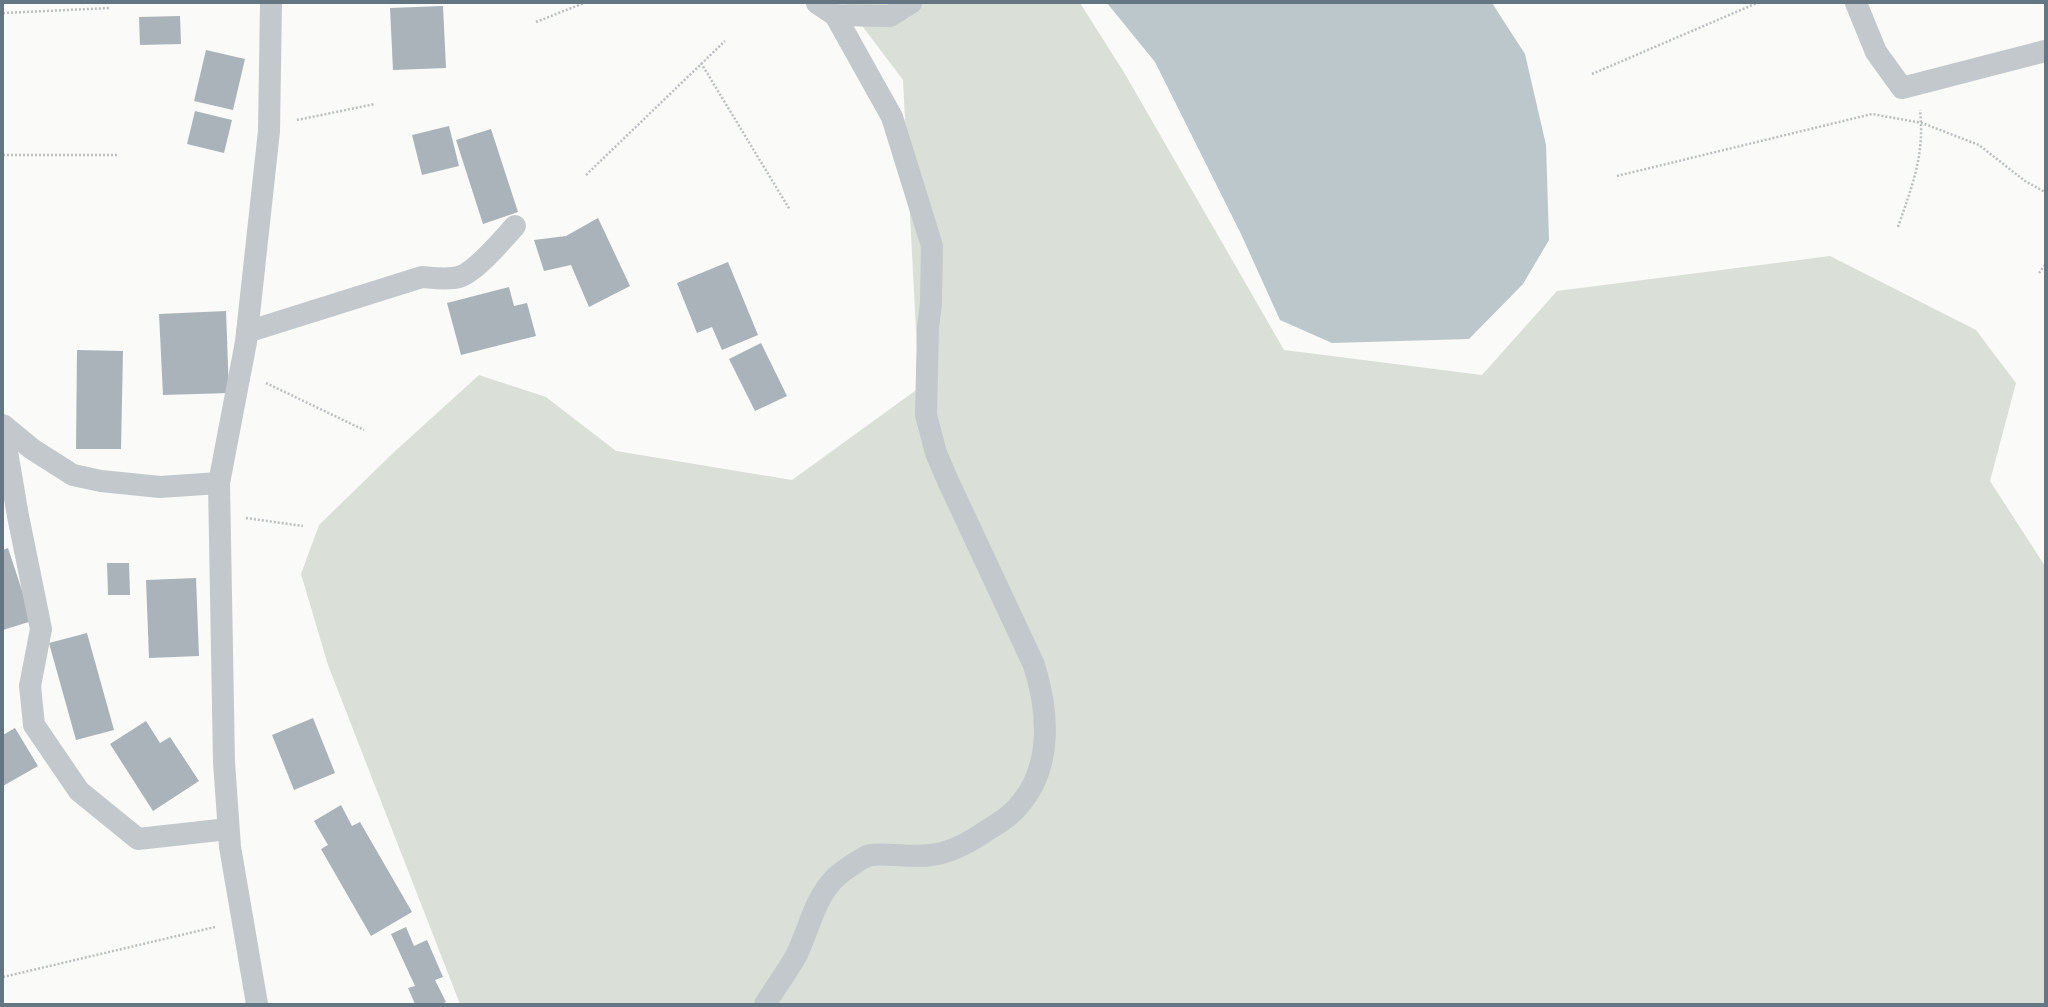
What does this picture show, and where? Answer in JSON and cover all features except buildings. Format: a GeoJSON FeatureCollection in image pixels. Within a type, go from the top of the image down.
{"type":"FeatureCollection","features":[{"type":"Feature","properties":{"kind":"street"},"geometry":{"type":"LineString","coordinates":[[257,1004],[228,829],[224,762],[219,483],[247,332],[269,131],[271,3]]}},
{"type":"Feature","properties":{"kind":"street"},"geometry":{"type":"LineString","coordinates":[[826,9],[890,16],[911,3]]}},
{"type":"Feature","properties":{"kind":"street"},"geometry":{"type":"LineString","coordinates":[[1856,3],[1876,52],[1902,88],[2045,51]]}},
{"type":"Feature","properties":{"kind":"street"},"geometry":{"type":"LineString","coordinates":[[765,1004],[796,955],[822,896],[835,878],[869,855],[932,855],[963,845],[1010,816],[1022,803],[1036,782],[1045,738],[1043,703],[1034,665],[948,481],[936,453],[926,415],[932,246],[892,118],[826,9]]}},
{"type":"Feature","properties":{"kind":"street"},"geometry":{"type":"LineString","coordinates":[[247,332],[422,277],[446,279],[461,276],[482,261],[515,226]]}},
{"type":"Feature","properties":{"kind":"street"},"geometry":{"type":"LineString","coordinates":[[3,426],[32,449],[73,475],[102,481],[160,487],[219,483]]}},
{"type":"Feature","properties":{"kind":"street"},"geometry":{"type":"LineString","coordinates":[[3,426],[18,516],[40,629],[30,686],[34,725],[79,791],[138,839],[228,829]]}},
{"type":"Feature","properties":{"kind":"path"},"geometry":{"type":"LineString","coordinates":[[536,22],[584,3]]}},
{"type":"Feature","properties":{"kind":"path"},"geometry":{"type":"LineString","coordinates":[[1592,74],[1757,3]]}},
{"type":"Feature","properties":{"kind":"path"},"geometry":{"type":"LineString","coordinates":[[3,13],[110,8]]}},
{"type":"Feature","properties":{"kind":"path"},"geometry":{"type":"LineString","coordinates":[[586,175],[725,41]]}},
{"type":"Feature","properties":{"kind":"path"},"geometry":{"type":"LineString","coordinates":[[701,63],[790,210]]}},
{"type":"Feature","properties":{"kind":"path"},"geometry":{"type":"LineString","coordinates":[[292,121],[375,104]]}},
{"type":"Feature","properties":{"kind":"path"},"geometry":{"type":"LineString","coordinates":[[1898,227],[1920,161],[1922,123],[1920,108]]}},
{"type":"Feature","properties":{"kind":"path"},"geometry":{"type":"LineString","coordinates":[[1617,176],[1872,114],[1922,123],[1979,145],[2025,181],[2045,192]]}},
{"type":"Feature","properties":{"kind":"path"},"geometry":{"type":"LineString","coordinates":[[3,155],[120,155]]}},
{"type":"Feature","properties":{"kind":"path"},"geometry":{"type":"LineString","coordinates":[[2039,273],[2045,265]]}},
{"type":"Feature","properties":{"kind":"path"},"geometry":{"type":"LineString","coordinates":[[262,381],[364,430]]}},
{"type":"Feature","properties":{"kind":"path"},"geometry":{"type":"LineString","coordinates":[[243,517],[303,526]]}},
{"type":"Feature","properties":{"kind":"path"},"geometry":{"type":"LineString","coordinates":[[3,977],[215,927]]}},
{"type":"Feature","properties":{"kind":"shaded area"},"geometry":{"type":"Polygon","coordinates":[[[845,3],[1080,3],[1125,74],[1284,350],[1482,375],[1557,291],[1830,256],[1976,330],[2016,383],[1990,481],[2045,566],[2045,1004],[460,1004],[328,665],[301,574],[319,525],[392,454],[479,375],[546,397],[616,451],[792,480],[919,388],[903,80],[845,3]]]}},
{"type":"Feature","properties":{"kind":"shaded area"},"geometry":{"type":"Polygon","coordinates":[[[1107,3],[1492,3],[1525,54],[1546,145],[1549,240],[1523,284],[1469,339],[1332,343],[1280,320],[1241,234],[1155,62],[1107,3]]]}}]}
